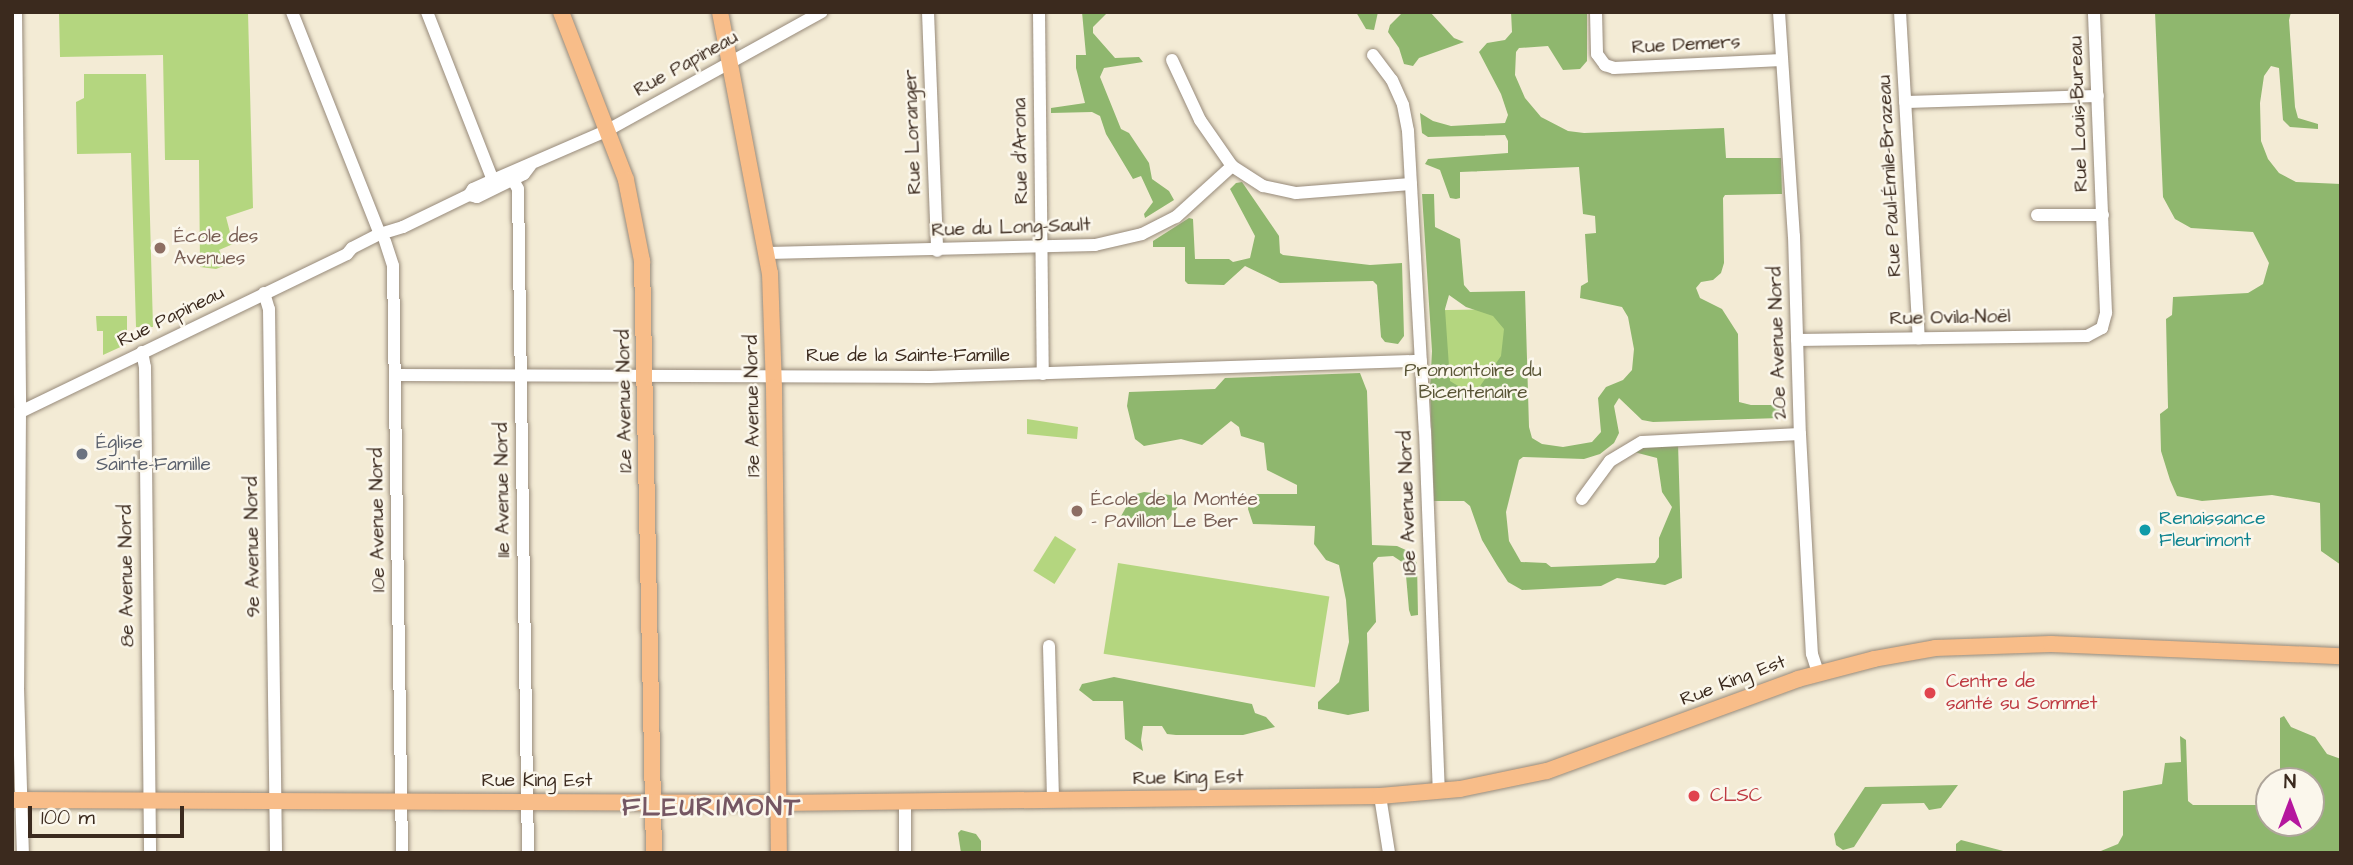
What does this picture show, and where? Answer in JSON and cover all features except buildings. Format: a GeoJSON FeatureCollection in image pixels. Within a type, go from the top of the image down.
{"type":"FeatureCollection","features":[{"type":"Feature","properties":{"kind":"main road","name":"12e Avenue Nord"},"geometry":{"type":"LineString","coordinates":[[561,12],[626,180],[640,244],[646,375],[654,853]]}},
{"type":"Feature","properties":{"kind":"main road","name":"13e Avenue Nord"},"geometry":{"type":"LineString","coordinates":[[720,12],[768,253],[774,375],[779,853]]}},
{"type":"Feature","properties":{"kind":"main road","name":"Rue King Est"},"geometry":{"type":"LineString","coordinates":[[17,800],[778,803],[1381,796],[1439,792],[1523,778],[1579,761],[1818,673],[1906,652],[1997,643],[2341,656]]}},
{"type":"Feature","properties":{"kind":"street"},"geometry":{"type":"LineString","coordinates":[[16,12],[15,688],[17,800],[23,853]]}},
{"type":"Feature","properties":{"kind":"street","name":"10e Avenue Nord"},"geometry":{"type":"LineString","coordinates":[[292,12],[393,259],[402,853]]}},
{"type":"Feature","properties":{"kind":"street"},"geometry":{"type":"LineString","coordinates":[[427,12],[493,180]]}},
{"type":"Feature","properties":{"kind":"street","name":"Rue Papineau"},"geometry":{"type":"LineString","coordinates":[[16,414],[347,254],[355,255],[382,237],[398,234],[402,227],[468,195],[473,189],[608,130],[822,12]]}},
{"type":"Feature","properties":{"kind":"street","name":"Rue Loranger"},"geometry":{"type":"LineString","coordinates":[[928,12],[937,251]]}},
{"type":"Feature","properties":{"kind":"street","name":"Rue d'Arona"},"geometry":{"type":"LineString","coordinates":[[1039,12],[1043,374]]}},
{"type":"Feature","properties":{"kind":"street","name":"Rue Demers"},"geometry":{"type":"LineString","coordinates":[[1596,12],[1597,54],[1605,65],[1614,68],[1782,60]]}},
{"type":"Feature","properties":{"kind":"street","name":"20e Avenue Nord"},"geometry":{"type":"LineString","coordinates":[[1779,12],[1812,654],[1818,673]]}},
{"type":"Feature","properties":{"kind":"street","name":"Rue Paul-Émile-Brazeau"},"geometry":{"type":"LineString","coordinates":[[1899,12],[1919,338]]}},
{"type":"Feature","properties":{"kind":"street","name":"Rue Louis-Bureau"},"geometry":{"type":"LineString","coordinates":[[2094,12],[2106,313],[2102,328]]}},
{"type":"Feature","properties":{"kind":"street","name":"18e Avenue Nord"},"geometry":{"type":"LineString","coordinates":[[1373,55],[1392,80],[1403,105],[1408,131],[1421,361],[1439,792]]}},
{"type":"Feature","properties":{"kind":"street"},"geometry":{"type":"LineString","coordinates":[[1172,60],[1200,120],[1232,166],[1263,187],[1296,193],[1411,184]]}},
{"type":"Feature","properties":{"kind":"street"},"geometry":{"type":"LineString","coordinates":[[1905,102],[2098,96]]}},
{"type":"Feature","properties":{"kind":"street","name":"Rue Papineau"},"geometry":{"type":"LineString","coordinates":[[468,195],[477,197],[524,174],[530,166]]}},
{"type":"Feature","properties":{"kind":"street","name":"Rue du Long-Sault"},"geometry":{"type":"LineString","coordinates":[[768,253],[937,251],[1095,245],[1142,234],[1176,217],[1232,166]]}},
{"type":"Feature","properties":{"kind":"street","name":"11e Avenue Nord"},"geometry":{"type":"LineString","coordinates":[[513,180],[518,189],[528,853]]}},
{"type":"Feature","properties":{"kind":"street","name":"Rue Louis-Bureau"},"geometry":{"type":"LineString","coordinates":[[2037,215],[2103,215]]}},
{"type":"Feature","properties":{"kind":"street","name":"9e Avenue Nord"},"geometry":{"type":"LineString","coordinates":[[264,293],[269,309],[276,853]]}},
{"type":"Feature","properties":{"kind":"street","name":"Rue Ovila-Noël"},"geometry":{"type":"LineString","coordinates":[[1797,340],[2087,336],[2102,328]]}},
{"type":"Feature","properties":{"kind":"street","name":"8e Avenue Nord"},"geometry":{"type":"LineString","coordinates":[[142,352],[145,368],[150,853]]}},
{"type":"Feature","properties":{"kind":"street","name":"Rue de la Sainte-Famille"},"geometry":{"type":"LineString","coordinates":[[395,375],[1043,374],[1421,361]]}},
{"type":"Feature","properties":{"kind":"street"},"geometry":{"type":"LineString","coordinates":[[1582,499],[1609,461],[1642,442],[1800,434]]}},
{"type":"Feature","properties":{"kind":"street"},"geometry":{"type":"LineString","coordinates":[[1049,646],[1053,801]]}},
{"type":"Feature","properties":{"kind":"street"},"geometry":{"type":"LineString","coordinates":[[1381,796],[1389,853]]}},
{"type":"Feature","properties":{"kind":"street"},"geometry":{"type":"LineString","coordinates":[[905,802],[905,853]]}},
{"type":"Feature","properties":{"kind":"green space"},"geometry":{"type":"Polygon","coordinates":[[[59,12],[248,12],[253,208],[226,217],[233,244],[219,250],[226,265],[216,269],[200,267],[199,160],[165,160],[163,55],[60,57],[59,12]]]}},
{"type":"Feature","properties":{"kind":"green space"},"geometry":{"type":"Polygon","coordinates":[[[1082,12],[1108,12],[1093,27],[1093,33],[1115,58],[1139,57],[1143,62],[1104,68],[1100,77],[1121,129],[1129,133],[1149,163],[1152,179],[1169,191],[1174,200],[1145,218],[1144,214],[1153,202],[1141,176],[1133,179],[1106,134],[1100,116],[1092,112],[1051,113],[1051,108],[1085,103],[1076,68],[1076,55],[1086,55],[1082,12]]]}},
{"type":"Feature","properties":{"kind":"green space"},"geometry":{"type":"Polygon","coordinates":[[[1356,12],[1378,12],[1374,30],[1366,29],[1356,12]]]}},
{"type":"Feature","properties":{"kind":"green space"},"geometry":{"type":"Polygon","coordinates":[[[1403,12],[1430,12],[1454,38],[1464,42],[1419,58],[1413,66],[1404,64],[1399,48],[1388,32],[1390,25],[1403,12]]]}},
{"type":"Feature","properties":{"kind":"green space"},"geometry":{"type":"Polygon","coordinates":[[[1511,12],[1587,12],[1587,61],[1580,69],[1563,70],[1548,46],[1519,48],[1516,52],[1515,75],[1525,98],[1541,117],[1568,131],[1584,133],[1724,128],[1726,158],[1781,158],[1782,194],[1725,195],[1723,198],[1724,263],[1721,273],[1713,280],[1701,282],[1696,288],[1700,298],[1722,309],[1738,334],[1739,402],[1751,405],[1785,405],[1781,418],[1653,422],[1642,420],[1619,398],[1614,406],[1619,433],[1614,443],[1600,454],[1584,459],[1523,457],[1519,460],[1506,512],[1509,541],[1521,562],[1546,563],[1551,567],[1655,563],[1659,557],[1659,538],[1672,507],[1662,492],[1657,458],[1634,452],[1636,448],[1678,443],[1682,578],[1665,585],[1617,578],[1601,586],[1522,590],[1508,582],[1497,565],[1482,540],[1470,506],[1464,501],[1434,501],[1430,390],[1432,351],[1422,194],[1434,194],[1435,227],[1460,239],[1464,285],[1470,292],[1525,291],[1529,427],[1532,438],[1542,444],[1563,447],[1592,442],[1601,432],[1598,398],[1606,387],[1623,380],[1632,370],[1634,349],[1628,317],[1622,307],[1580,298],[1581,286],[1588,282],[1585,234],[1596,233],[1595,216],[1583,214],[1579,167],[1460,172],[1460,198],[1456,199],[1450,198],[1440,170],[1425,164],[1428,159],[1508,153],[1505,135],[1428,137],[1422,133],[1420,113],[1433,121],[1451,126],[1505,123],[1508,115],[1501,94],[1479,52],[1487,43],[1505,40],[1512,32],[1511,12]],[[1449,295],[1445,309],[1450,381],[1468,392],[1478,389],[1501,356],[1504,329],[1493,316],[1466,307],[1449,295]]]}},
{"type":"Feature","properties":{"kind":"green space"},"geometry":{"type":"Polygon","coordinates":[[[2155,12],[2291,12],[2289,20],[2295,107],[2298,118],[2318,124],[2318,129],[2290,127],[2283,120],[2279,68],[2271,66],[2264,76],[2260,103],[2261,141],[2268,159],[2279,173],[2296,182],[2341,184],[2341,565],[2321,551],[2320,503],[2272,495],[2202,501],[2177,496],[2170,480],[2161,451],[2160,414],[2168,408],[2166,319],[2172,315],[2173,297],[2248,293],[2263,284],[2269,263],[2253,232],[2191,228],[2175,219],[2163,197],[2155,12]]]}},
{"type":"Feature","properties":{"kind":"green space"},"geometry":{"type":"Polygon","coordinates":[[[84,74],[146,74],[153,327],[136,327],[131,153],[77,154],[76,102],[84,98],[84,74]]]}},
{"type":"Feature","properties":{"kind":"green space"},"geometry":{"type":"Polygon","coordinates":[[[1242,182],[1279,236],[1280,253],[1283,255],[1370,265],[1402,263],[1404,336],[1398,344],[1385,342],[1381,337],[1377,285],[1373,281],[1280,283],[1245,266],[1224,285],[1188,284],[1185,281],[1185,247],[1153,247],[1153,241],[1189,218],[1193,219],[1195,259],[1229,259],[1233,262],[1250,258],[1255,236],[1230,189],[1236,183],[1242,182]]]}},
{"type":"Feature","properties":{"kind":"green space","name":"Promontoire du Bicentenaire"},"geometry":{"type":"Polygon","coordinates":[[[1507,309],[1509,452],[1437,453],[1434,310],[1507,309]]]}},
{"type":"Feature","properties":{"kind":"green space"},"geometry":{"type":"Polygon","coordinates":[[[96,316],[127,316],[127,344],[103,355],[103,331],[97,331],[96,316]]]}},
{"type":"Feature","properties":{"kind":"green space"},"geometry":{"type":"Polygon","coordinates":[[[1360,373],[1367,391],[1372,545],[1397,546],[1408,551],[1417,563],[1418,615],[1411,616],[1409,610],[1405,564],[1393,556],[1378,557],[1373,563],[1376,622],[1367,633],[1369,711],[1348,715],[1318,709],[1318,702],[1339,682],[1349,642],[1346,600],[1339,565],[1326,560],[1314,544],[1315,526],[1253,524],[1248,509],[1251,494],[1297,494],[1297,485],[1267,470],[1264,443],[1241,436],[1239,427],[1231,421],[1202,445],[1181,439],[1144,446],[1135,439],[1127,406],[1129,392],[1215,389],[1225,378],[1360,373]]]}},
{"type":"Feature","properties":{"kind":"green space"},"geometry":{"type":"Polygon","coordinates":[[[1027,419],[1078,427],[1077,439],[1027,434],[1027,419]]]}},
{"type":"Feature","properties":{"kind":"green space"},"geometry":{"type":"Polygon","coordinates":[[[1144,492],[1179,496],[1182,501],[1168,520],[1120,518],[1133,495],[1144,492]]]}},
{"type":"Feature","properties":{"kind":"green space"},"geometry":{"type":"Polygon","coordinates":[[[1055,536],[1076,549],[1054,584],[1033,571],[1055,536]]]}},
{"type":"Feature","properties":{"kind":"green space"},"geometry":{"type":"Polygon","coordinates":[[[1118,563],[1329,596],[1315,687],[1104,654],[1118,563]]]}},
{"type":"Feature","properties":{"kind":"green space"},"geometry":{"type":"Polygon","coordinates":[[[1114,677],[1252,704],[1255,713],[1266,717],[1275,727],[1243,735],[1176,735],[1167,734],[1162,726],[1143,726],[1143,751],[1125,739],[1123,701],[1093,701],[1079,690],[1082,684],[1114,677]]]}},
{"type":"Feature","properties":{"kind":"green space"},"geometry":{"type":"Polygon","coordinates":[[[2284,716],[2291,727],[2315,737],[2327,754],[2341,759],[2341,853],[2096,853],[2118,844],[2123,835],[2123,791],[2162,784],[2165,763],[2181,762],[2180,736],[2186,740],[2188,801],[2193,805],[2255,805],[2255,837],[2325,837],[2325,767],[2280,767],[2280,718],[2284,716]]]}},
{"type":"Feature","properties":{"kind":"green space"},"geometry":{"type":"Polygon","coordinates":[[[1958,785],[1941,808],[1929,810],[1924,803],[1882,804],[1854,847],[1843,850],[1836,845],[1834,834],[1865,787],[1958,785]]]}},
{"type":"Feature","properties":{"kind":"green space"},"geometry":{"type":"Polygon","coordinates":[[[961,830],[976,834],[981,841],[981,853],[961,853],[958,833],[961,830]]]}},
{"type":"Feature","properties":{"kind":"green space"},"geometry":{"type":"Polygon","coordinates":[[[1961,840],[2011,853],[1956,853],[1956,844],[1961,840]]]}},
{"type":"Feature","properties":{"kind":"place","name":"École des Avenues"},"geometry":{"type":"Point","coordinates":[160,248]}},
{"type":"Feature","properties":{"kind":"place","name":"Église Sainte-Famille"},"geometry":{"type":"Point","coordinates":[82,454]}},
{"type":"Feature","properties":{"kind":"place","name":"École de la Montée - Pavillon Le Ber"},"geometry":{"type":"Point","coordinates":[1077,511]}},
{"type":"Feature","properties":{"kind":"place","name":"Renaissance Fleurimont"},"geometry":{"type":"Point","coordinates":[2145,530]}},
{"type":"Feature","properties":{"kind":"place","name":"Centre de santé su Sommet"},"geometry":{"type":"Point","coordinates":[1930,693]}},
{"type":"Feature","properties":{"kind":"place","name":"CLSC"},"geometry":{"type":"Point","coordinates":[1694,796]}},
{"type":"Feature","properties":{"kind":"district","name":"FLEURIMONT"},"geometry":{"type":"Point","coordinates":[712,808]}}]}
